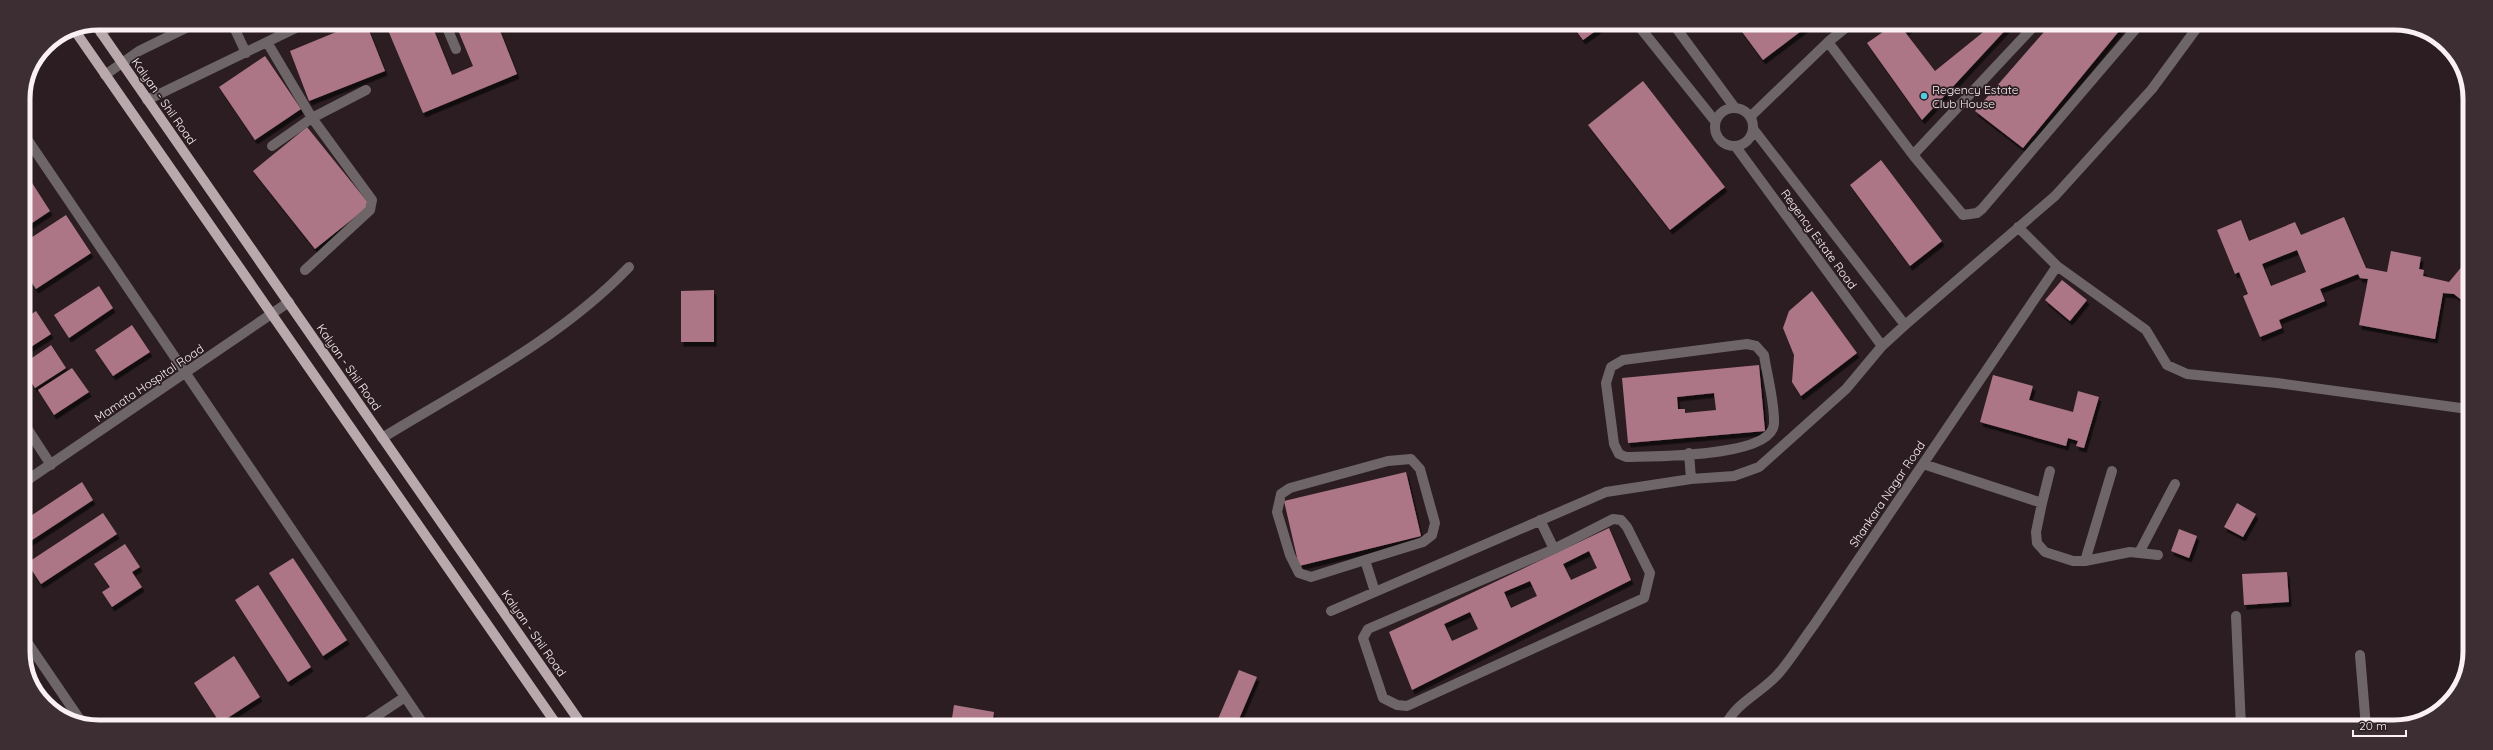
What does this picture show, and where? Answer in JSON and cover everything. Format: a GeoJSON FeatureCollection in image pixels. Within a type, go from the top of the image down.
{"type":"FeatureCollection","features":[{"type":"Feature","properties":{"kind":"main road","name":"Kalyan - Shil Road"},"geometry":{"type":"LineString","coordinates":[[101,32],[579,720]]}},
{"type":"Feature","properties":{"kind":"main road"},"geometry":{"type":"LineString","coordinates":[[77,34],[554,720]]}},
{"type":"Feature","properties":{"kind":"street"},"geometry":{"type":"LineString","coordinates":[[105,75],[139,51],[182,30]]}},
{"type":"Feature","properties":{"kind":"street"},"geometry":{"type":"LineString","coordinates":[[235,30],[246,52]]}},
{"type":"Feature","properties":{"kind":"street"},"geometry":{"type":"LineString","coordinates":[[147,100],[292,30]]}},
{"type":"Feature","properties":{"kind":"street"},"geometry":{"type":"LineString","coordinates":[[448,30],[456,48]]}},
{"type":"Feature","properties":{"kind":"street"},"geometry":{"type":"LineString","coordinates":[[1642,30],[1715,121],[1716,134],[1719,139],[1729,146],[1736,147],[1748,142],[1754,130],[1750,117],[1746,112],[1735,108],[1678,30]]}},
{"type":"Feature","properties":{"kind":"street"},"geometry":{"type":"LineString","coordinates":[[1750,117],[1828,42],[1843,30]]}},
{"type":"Feature","properties":{"kind":"street"},"geometry":{"type":"LineString","coordinates":[[1913,155],[2030,30]]}},
{"type":"Feature","properties":{"kind":"street"},"geometry":{"type":"LineString","coordinates":[[1828,42],[1913,155],[1963,215],[1977,213],[2135,30]]}},
{"type":"Feature","properties":{"kind":"street"},"geometry":{"type":"LineString","coordinates":[[1331,611],[1606,492],[1691,479],[1734,476],[1759,467],[1846,389],[1882,346],[1905,324],[2018,227],[2029,220],[2065,185],[2152,89],[2196,30]]}},
{"type":"Feature","properties":{"kind":"street"},"geometry":{"type":"LineString","coordinates":[[267,42],[312,118],[372,200],[370,210],[305,270]]}},
{"type":"Feature","properties":{"kind":"street"},"geometry":{"type":"LineString","coordinates":[[272,146],[312,118],[366,90]]}},
{"type":"Feature","properties":{"kind":"street"},"geometry":{"type":"LineString","coordinates":[[1715,121],[1723,111],[1735,108]]}},
{"type":"Feature","properties":{"kind":"street","name":"Regency Estate Road"},"geometry":{"type":"LineString","coordinates":[[1754,130],[1905,324]]}},
{"type":"Feature","properties":{"kind":"street"},"geometry":{"type":"LineString","coordinates":[[30,143],[421,720]]}},
{"type":"Feature","properties":{"kind":"street","name":"Regency Estate Road"},"geometry":{"type":"LineString","coordinates":[[1736,147],[1882,346]]}},
{"type":"Feature","properties":{"kind":"street"},"geometry":{"type":"LineString","coordinates":[[2018,227],[2057,266],[2146,330],[2167,365],[2187,374],[2277,383],[2463,408]]}},
{"type":"Feature","properties":{"kind":"street","name":"Shankara Nagar Road"},"geometry":{"type":"LineString","coordinates":[[1729,720],[1737,707],[1768,684],[1780,672],[2057,266]]}},
{"type":"Feature","properties":{"kind":"street"},"geometry":{"type":"LineString","coordinates":[[382,438],[529,348],[578,315],[604,294],[629,267]]}},
{"type":"Feature","properties":{"kind":"street","name":"Mamata Hospital Road"},"geometry":{"type":"LineString","coordinates":[[30,478],[186,374],[289,302]]}},
{"type":"Feature","properties":{"kind":"street"},"geometry":{"type":"LineString","coordinates":[[1746,344],[1756,346],[1764,355],[1774,425],[1767,436],[1753,445],[1727,451],[1689,453],[1626,457],[1619,454],[1614,444],[1606,383],[1611,367],[1623,360],[1746,344]]}},
{"type":"Feature","properties":{"kind":"street"},"geometry":{"type":"LineString","coordinates":[[30,433],[51,465]]}},
{"type":"Feature","properties":{"kind":"street"},"geometry":{"type":"LineString","coordinates":[[1689,453],[1691,479]]}},
{"type":"Feature","properties":{"kind":"street"},"geometry":{"type":"LineString","coordinates":[[1411,459],[1420,469],[1435,523],[1432,535],[1423,542],[1365,560],[1311,577],[1299,573],[1290,555],[1277,512],[1281,494],[1290,488],[1388,461],[1411,459]]}},
{"type":"Feature","properties":{"kind":"street"},"geometry":{"type":"LineString","coordinates":[[1923,464],[2042,503]]}},
{"type":"Feature","properties":{"kind":"street"},"geometry":{"type":"LineString","coordinates":[[2050,471],[2036,532],[2039,548],[2045,552],[2073,561],[2085,561],[2140,551],[2158,555]]}},
{"type":"Feature","properties":{"kind":"street"},"geometry":{"type":"LineString","coordinates":[[2085,561],[2112,471]]}},
{"type":"Feature","properties":{"kind":"street"},"geometry":{"type":"LineString","coordinates":[[2140,551],[2175,484]]}},
{"type":"Feature","properties":{"kind":"street"},"geometry":{"type":"LineString","coordinates":[[1614,519],[1621,520],[1627,527],[1650,573],[1644,598],[1407,706],[1397,705],[1383,698],[1363,638],[1368,629],[1554,549],[1614,519]]}},
{"type":"Feature","properties":{"kind":"street"},"geometry":{"type":"LineString","coordinates":[[1540,520],[1554,549]]}},
{"type":"Feature","properties":{"kind":"street"},"geometry":{"type":"LineString","coordinates":[[1365,560],[1376,592]]}},
{"type":"Feature","properties":{"kind":"street"},"geometry":{"type":"LineString","coordinates":[[2236,616],[2242,720]]}},
{"type":"Feature","properties":{"kind":"street"},"geometry":{"type":"LineString","coordinates":[[30,646],[78,717]]}},
{"type":"Feature","properties":{"kind":"street"},"geometry":{"type":"LineString","coordinates":[[2360,655],[2365,720]]}},
{"type":"Feature","properties":{"kind":"street"},"geometry":{"type":"LineString","coordinates":[[370,720],[405,697]]}},
{"type":"Feature","properties":{"kind":"building"},"geometry":{"type":"Polygon","coordinates":[[[341,30],[369,30],[385,71],[309,101],[290,51],[341,30]]]}},
{"type":"Feature","properties":{"kind":"building"},"geometry":{"type":"Polygon","coordinates":[[[388,30],[434,30],[452,75],[473,66],[458,30],[500,30],[517,74],[423,113],[388,30]]]}},
{"type":"Feature","properties":{"kind":"building"},"geometry":{"type":"Polygon","coordinates":[[[1576,30],[1597,30],[1583,40],[1576,30]]]}},
{"type":"Feature","properties":{"kind":"building"},"geometry":{"type":"Polygon","coordinates":[[[1741,30],[1802,30],[1763,60],[1741,30]]]}},
{"type":"Feature","properties":{"kind":"building","name":"Regency Estate Club House"},"geometry":{"type":"Polygon","coordinates":[[[1886,30],[1908,30],[1905,32],[1935,71],[1986,30],[2005,30],[1922,120],[1867,43],[1886,30]]]}},
{"type":"Feature","properties":{"kind":"building"},"geometry":{"type":"Polygon","coordinates":[[[2046,30],[2120,30],[2023,148],[1975,111],[2046,30]]]}},
{"type":"Feature","properties":{"kind":"building"},"geometry":{"type":"Polygon","coordinates":[[[265,56],[301,109],[255,140],[219,87],[265,56]]]}},
{"type":"Feature","properties":{"kind":"building"},"geometry":{"type":"Polygon","coordinates":[[[1643,81],[1725,187],[1670,230],[1588,125],[1643,81]]]}},
{"type":"Feature","properties":{"kind":"building"},"geometry":{"type":"Polygon","coordinates":[[[307,127],[370,205],[315,249],[253,171],[307,127]]]}},
{"type":"Feature","properties":{"kind":"building"},"geometry":{"type":"Polygon","coordinates":[[[1881,160],[1942,241],[1910,266],[1850,185],[1881,160]]]}},
{"type":"Feature","properties":{"kind":"building"},"geometry":{"type":"Polygon","coordinates":[[[30,180],[50,211],[30,224],[30,180]]]}},
{"type":"Feature","properties":{"kind":"building"},"geometry":{"type":"Polygon","coordinates":[[[66,215],[91,253],[36,289],[30,280],[30,238],[66,215]]]}},
{"type":"Feature","properties":{"kind":"building"},"geometry":{"type":"Polygon","coordinates":[[[2344,217],[2366,268],[2387,272],[2391,251],[2421,257],[2419,269],[2424,270],[2423,276],[2449,282],[2463,265],[2463,301],[2454,294],[2443,293],[2435,339],[2359,325],[2368,279],[2360,278],[2358,274],[2320,289],[2325,301],[2279,320],[2282,328],[2260,337],[2243,296],[2248,294],[2239,272],[2235,274],[2217,230],[2241,220],[2249,241],[2295,222],[2301,235],[2344,217]],[[2297,250],[2262,264],[2271,286],[2306,272],[2297,250]]]}},
{"type":"Feature","properties":{"kind":"building"},"geometry":{"type":"Polygon","coordinates":[[[2062,280],[2087,300],[2070,321],[2045,300],[2062,280]]]}},
{"type":"Feature","properties":{"kind":"building"},"geometry":{"type":"Polygon","coordinates":[[[99,286],[113,308],[69,338],[54,315],[99,286]]]}},
{"type":"Feature","properties":{"kind":"building"},"geometry":{"type":"Polygon","coordinates":[[[714,290],[714,342],[681,342],[681,291],[714,290]]]}},
{"type":"Feature","properties":{"kind":"building"},"geometry":{"type":"Polygon","coordinates":[[[1812,291],[1857,353],[1801,396],[1792,382],[1794,355],[1783,328],[1789,311],[1812,291]]]}},
{"type":"Feature","properties":{"kind":"building"},"geometry":{"type":"Polygon","coordinates":[[[36,311],[51,334],[30,348],[30,315],[36,311]]]}},
{"type":"Feature","properties":{"kind":"building"},"geometry":{"type":"Polygon","coordinates":[[[132,325],[150,352],[113,376],[95,350],[132,325]]]}},
{"type":"Feature","properties":{"kind":"building"},"geometry":{"type":"Polygon","coordinates":[[[51,345],[66,368],[35,388],[30,380],[30,359],[51,345]]]}},
{"type":"Feature","properties":{"kind":"building"},"geometry":{"type":"Polygon","coordinates":[[[1759,365],[1765,431],[1628,443],[1622,378],[1759,365]],[[1714,393],[1677,397],[1678,409],[1685,409],[1685,413],[1716,410],[1714,393]]]}},
{"type":"Feature","properties":{"kind":"building"},"geometry":{"type":"Polygon","coordinates":[[[72,368],[89,392],[54,415],[38,390],[72,368]]]}},
{"type":"Feature","properties":{"kind":"building"},"geometry":{"type":"Polygon","coordinates":[[[1993,375],[2033,386],[2029,400],[2073,412],[2078,391],[2099,397],[2084,448],[2076,446],[2078,441],[2068,438],[2066,446],[1980,422],[1993,375]]]}},
{"type":"Feature","properties":{"kind":"building"},"geometry":{"type":"Polygon","coordinates":[[[1406,472],[1421,536],[1299,566],[1284,501],[1406,472]]]}},
{"type":"Feature","properties":{"kind":"building"},"geometry":{"type":"Polygon","coordinates":[[[82,482],[93,500],[30,541],[30,516],[82,482]]]}},
{"type":"Feature","properties":{"kind":"building"},"geometry":{"type":"Polygon","coordinates":[[[2237,503],[2256,514],[2243,537],[2224,527],[2237,503]]]}},
{"type":"Feature","properties":{"kind":"building"},"geometry":{"type":"Polygon","coordinates":[[[103,513],[117,534],[41,584],[30,568],[30,561],[103,513]]]}},
{"type":"Feature","properties":{"kind":"building"},"geometry":{"type":"Polygon","coordinates":[[[1609,528],[1631,580],[1412,690],[1389,632],[1609,528]],[[1589,551],[1563,564],[1571,580],[1597,568],[1589,551]],[[1530,581],[1504,592],[1511,608],[1537,596],[1530,581]],[[1470,612],[1444,624],[1452,641],[1478,629],[1470,612]]]}},
{"type":"Feature","properties":{"kind":"building"},"geometry":{"type":"Polygon","coordinates":[[[2179,529],[2197,536],[2189,558],[2171,551],[2179,529]]]}},
{"type":"Feature","properties":{"kind":"building"},"geometry":{"type":"Polygon","coordinates":[[[125,544],[140,567],[132,572],[142,587],[112,607],[102,592],[110,587],[94,564],[125,544]]]}},
{"type":"Feature","properties":{"kind":"building"},"geometry":{"type":"Polygon","coordinates":[[[293,558],[347,640],[323,656],[269,573],[293,558]]]}},
{"type":"Feature","properties":{"kind":"building"},"geometry":{"type":"Polygon","coordinates":[[[2287,572],[2289,602],[2244,605],[2242,574],[2287,572]]]}},
{"type":"Feature","properties":{"kind":"building"},"geometry":{"type":"Polygon","coordinates":[[[258,585],[311,667],[288,682],[235,600],[258,585]]]}},
{"type":"Feature","properties":{"kind":"building"},"geometry":{"type":"Polygon","coordinates":[[[234,656],[260,697],[225,720],[218,720],[194,683],[234,656]]]}},
{"type":"Feature","properties":{"kind":"building"},"geometry":{"type":"Polygon","coordinates":[[[1239,670],[1257,677],[1239,720],[1218,720],[1239,670]]]}},
{"type":"Feature","properties":{"kind":"building"},"geometry":{"type":"Polygon","coordinates":[[[954,705],[994,712],[993,720],[952,720],[954,705]]]}},
{"type":"Feature","properties":{"kind":"place","name":"Regency Estate Club House"},"geometry":{"type":"Point","coordinates":[1924,96]}}]}
